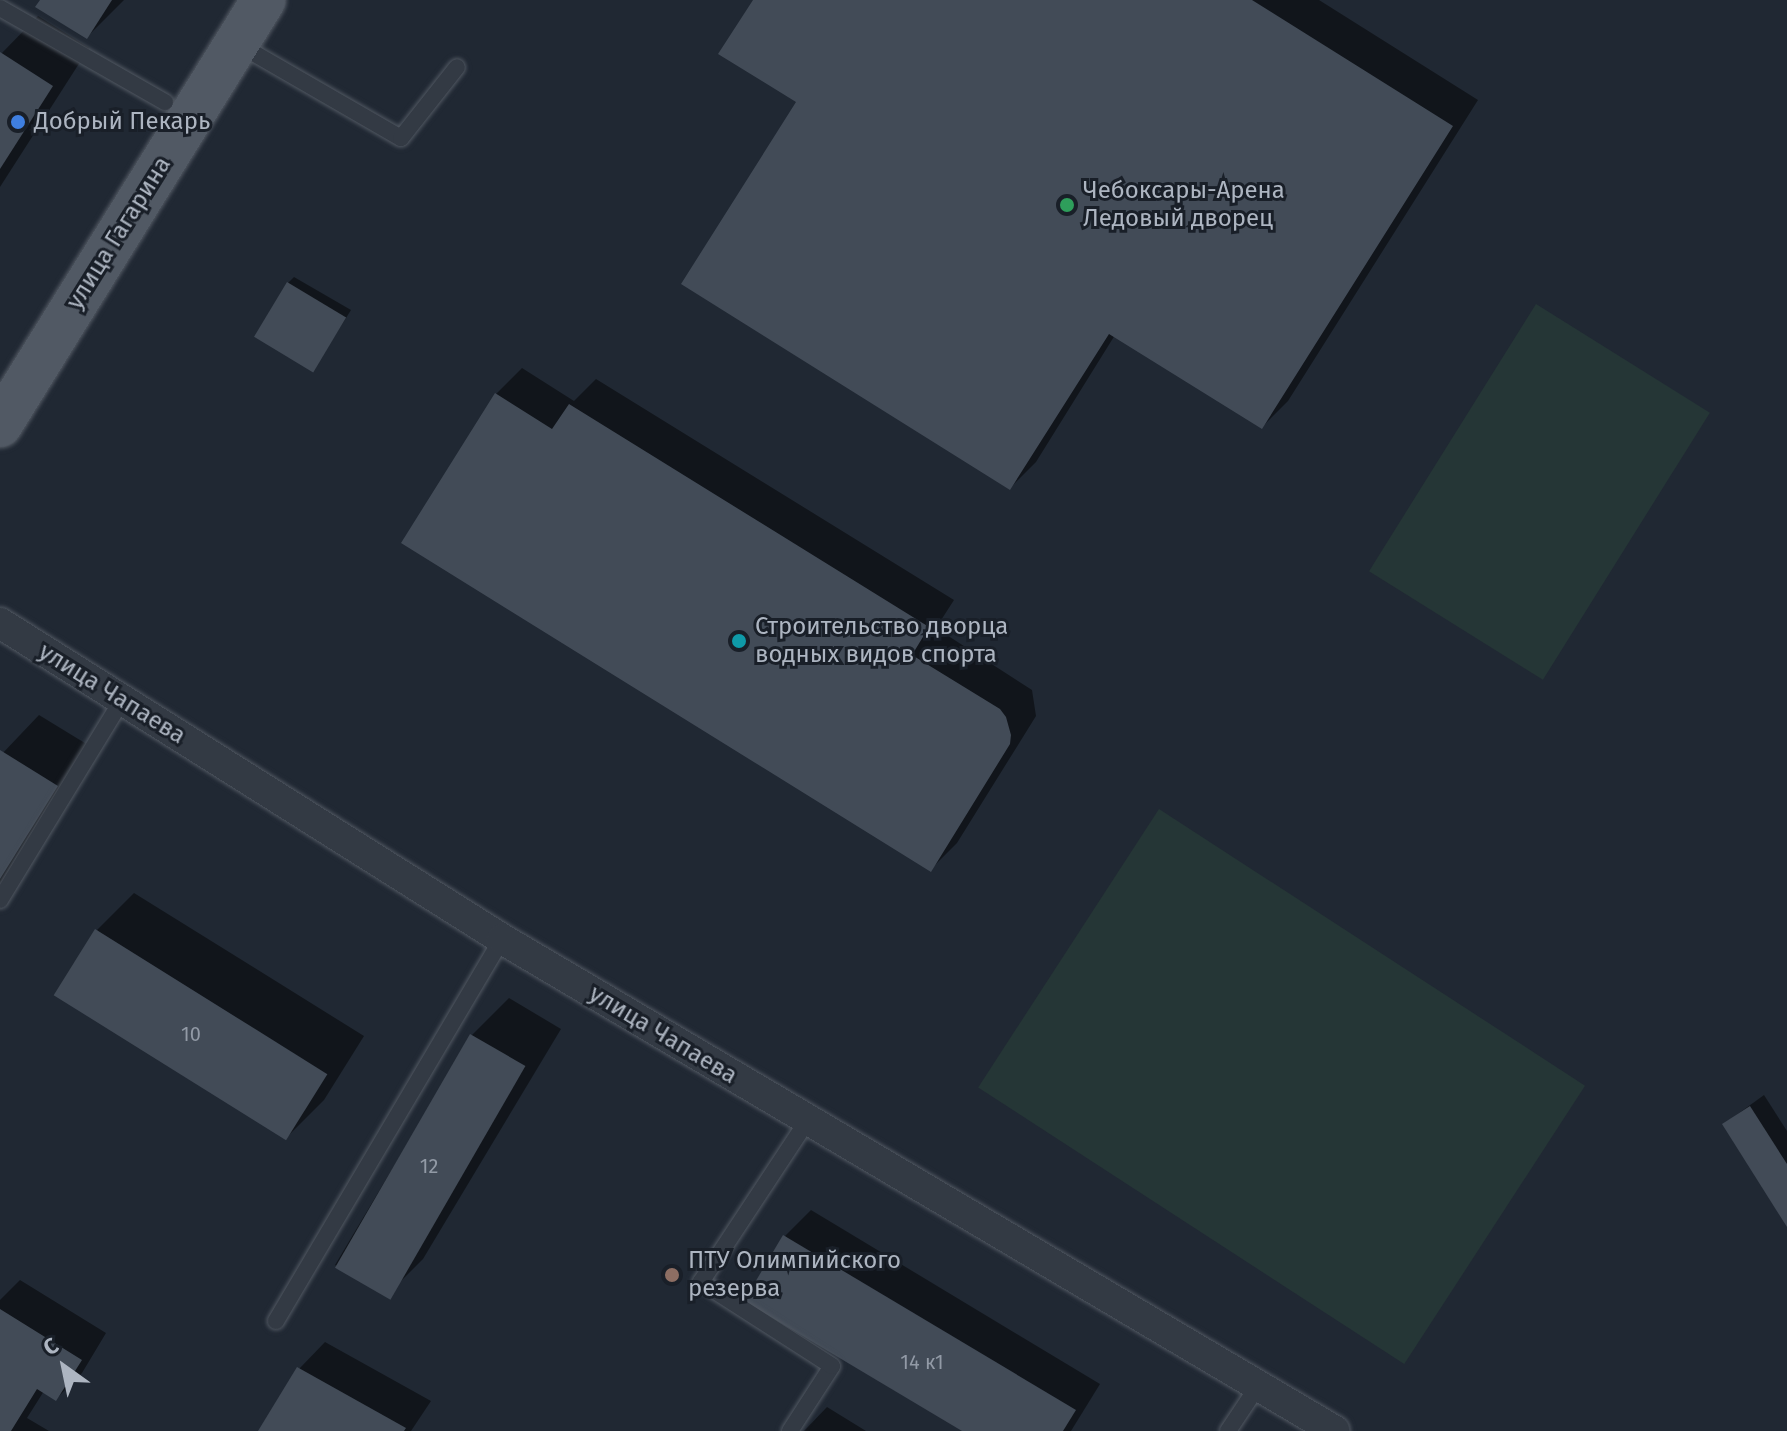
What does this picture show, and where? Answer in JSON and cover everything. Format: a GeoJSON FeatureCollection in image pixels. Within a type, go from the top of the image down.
{"type":"FeatureCollection","features":[{"type":"Feature","properties":{"kind":"main road","name":"улица Гагарина"},"geometry":{"type":"LineString","coordinates":[[0,368],[165,102],[225,24],[263,0]]}},
{"type":"Feature","properties":{"kind":"main road","name":"улица Гагарина"},"geometry":{"type":"LineString","coordinates":[[0,425],[225,24]]}},
{"type":"Feature","properties":{"kind":"street","name":"улица Чапаева"},"geometry":{"type":"LineString","coordinates":[[0,623],[502,939],[1335,1431]]}},
{"type":"Feature","properties":{"kind":"lane"},"geometry":{"type":"LineString","coordinates":[[2,8],[165,102]]}},
{"type":"Feature","properties":{"kind":"lane"},"geometry":{"type":"LineString","coordinates":[[225,24],[401,138],[457,67]]}},
{"type":"Feature","properties":{"kind":"lane"},"geometry":{"type":"LineString","coordinates":[[0,900],[122,700]]}},
{"type":"Feature","properties":{"kind":"lane"},"geometry":{"type":"LineString","coordinates":[[276,1321],[502,939]]}},
{"type":"Feature","properties":{"kind":"lane"},"geometry":{"type":"LineString","coordinates":[[790,1431],[832,1366],[701,1282],[807,1121]]}},
{"type":"Feature","properties":{"kind":"lane"},"geometry":{"type":"LineString","coordinates":[[1228,1431],[1258,1386]]}},
{"type":"Feature","properties":{"kind":"shaded area"},"geometry":{"type":"Polygon","coordinates":[[[1536,304],[1710,413],[1543,680],[1369,571],[1536,304]]]}},
{"type":"Feature","properties":{"kind":"shaded area"},"geometry":{"type":"Polygon","coordinates":[[[1159,809],[1585,1086],[1404,1364],[978,1087],[1159,809]]]}},
{"type":"Feature","properties":{"kind":"building"},"geometry":{"type":"Polygon","coordinates":[[[40,0],[112,0],[87,39],[35,7],[40,0]]]}},
{"type":"Feature","properties":{"kind":"building","name":"Чебоксары-Арена Ледовый дворец"},"geometry":{"type":"Polygon","coordinates":[[[753,0],[1252,0],[1453,126],[1262,429],[1109,334],[1010,490],[681,284],[796,102],[718,54],[753,0]]]}},
{"type":"Feature","properties":{"kind":"building"},"geometry":{"type":"Polygon","coordinates":[[[0,52],[53,86],[0,169],[0,52]]]}},
{"type":"Feature","properties":{"kind":"building"},"geometry":{"type":"Polygon","coordinates":[[[287,282],[346,318],[313,372],[254,337],[287,282]]]}},
{"type":"Feature","properties":{"kind":"building","name":"Строительство дворца водных видов спорта"},"geometry":{"type":"Polygon","coordinates":[[[495,393],[552,429],[569,404],[929,627],[912,655],[1000,709],[1006,717],[1011,735],[1010,744],[931,872],[401,543],[495,393]]]}},
{"type":"Feature","properties":{"kind":"building"},"geometry":{"type":"Polygon","coordinates":[[[0,750],[58,786],[0,879],[0,750]]]}},
{"type":"Feature","properties":{"kind":"building"},"geometry":{"type":"Polygon","coordinates":[[[95,929],[327,1074],[286,1140],[54,995],[95,929]]]}},
{"type":"Feature","properties":{"kind":"building"},"geometry":{"type":"Polygon","coordinates":[[[470,1034],[525,1066],[390,1300],[335,1268],[470,1034]]]}},
{"type":"Feature","properties":{"kind":"building"},"geometry":{"type":"Polygon","coordinates":[[[1750,1106],[1787,1164],[1787,1227],[1722,1124],[1750,1106]]]}},
{"type":"Feature","properties":{"kind":"building"},"geometry":{"type":"Polygon","coordinates":[[[783,1235],[1076,1410],[1063,1431],[962,1431],[744,1301],[783,1235]]]}},
{"type":"Feature","properties":{"kind":"building"},"geometry":{"type":"Polygon","coordinates":[[[0,1309],[82,1360],[56,1401],[37,1389],[11,1431],[0,1431],[0,1309]]]}},
{"type":"Feature","properties":{"kind":"building"},"geometry":{"type":"Polygon","coordinates":[[[297,1367],[406,1428],[404,1431],[258,1431],[297,1367]]]}},
{"type":"Feature","properties":{"kind":"place","name":"Добрый Пекарь"},"geometry":{"type":"Point","coordinates":[18,122]}},
{"type":"Feature","properties":{"kind":"place","name":"Чебоксары-Арена Ледовый дворец"},"geometry":{"type":"Point","coordinates":[1067,205]}},
{"type":"Feature","properties":{"kind":"place","name":"Строительство дворца водных видов спорта"},"geometry":{"type":"Point","coordinates":[739,641]}},
{"type":"Feature","properties":{"kind":"place","name":"ПТУ Олимпийского резерва"},"geometry":{"type":"Point","coordinates":[672,1275]}}]}
